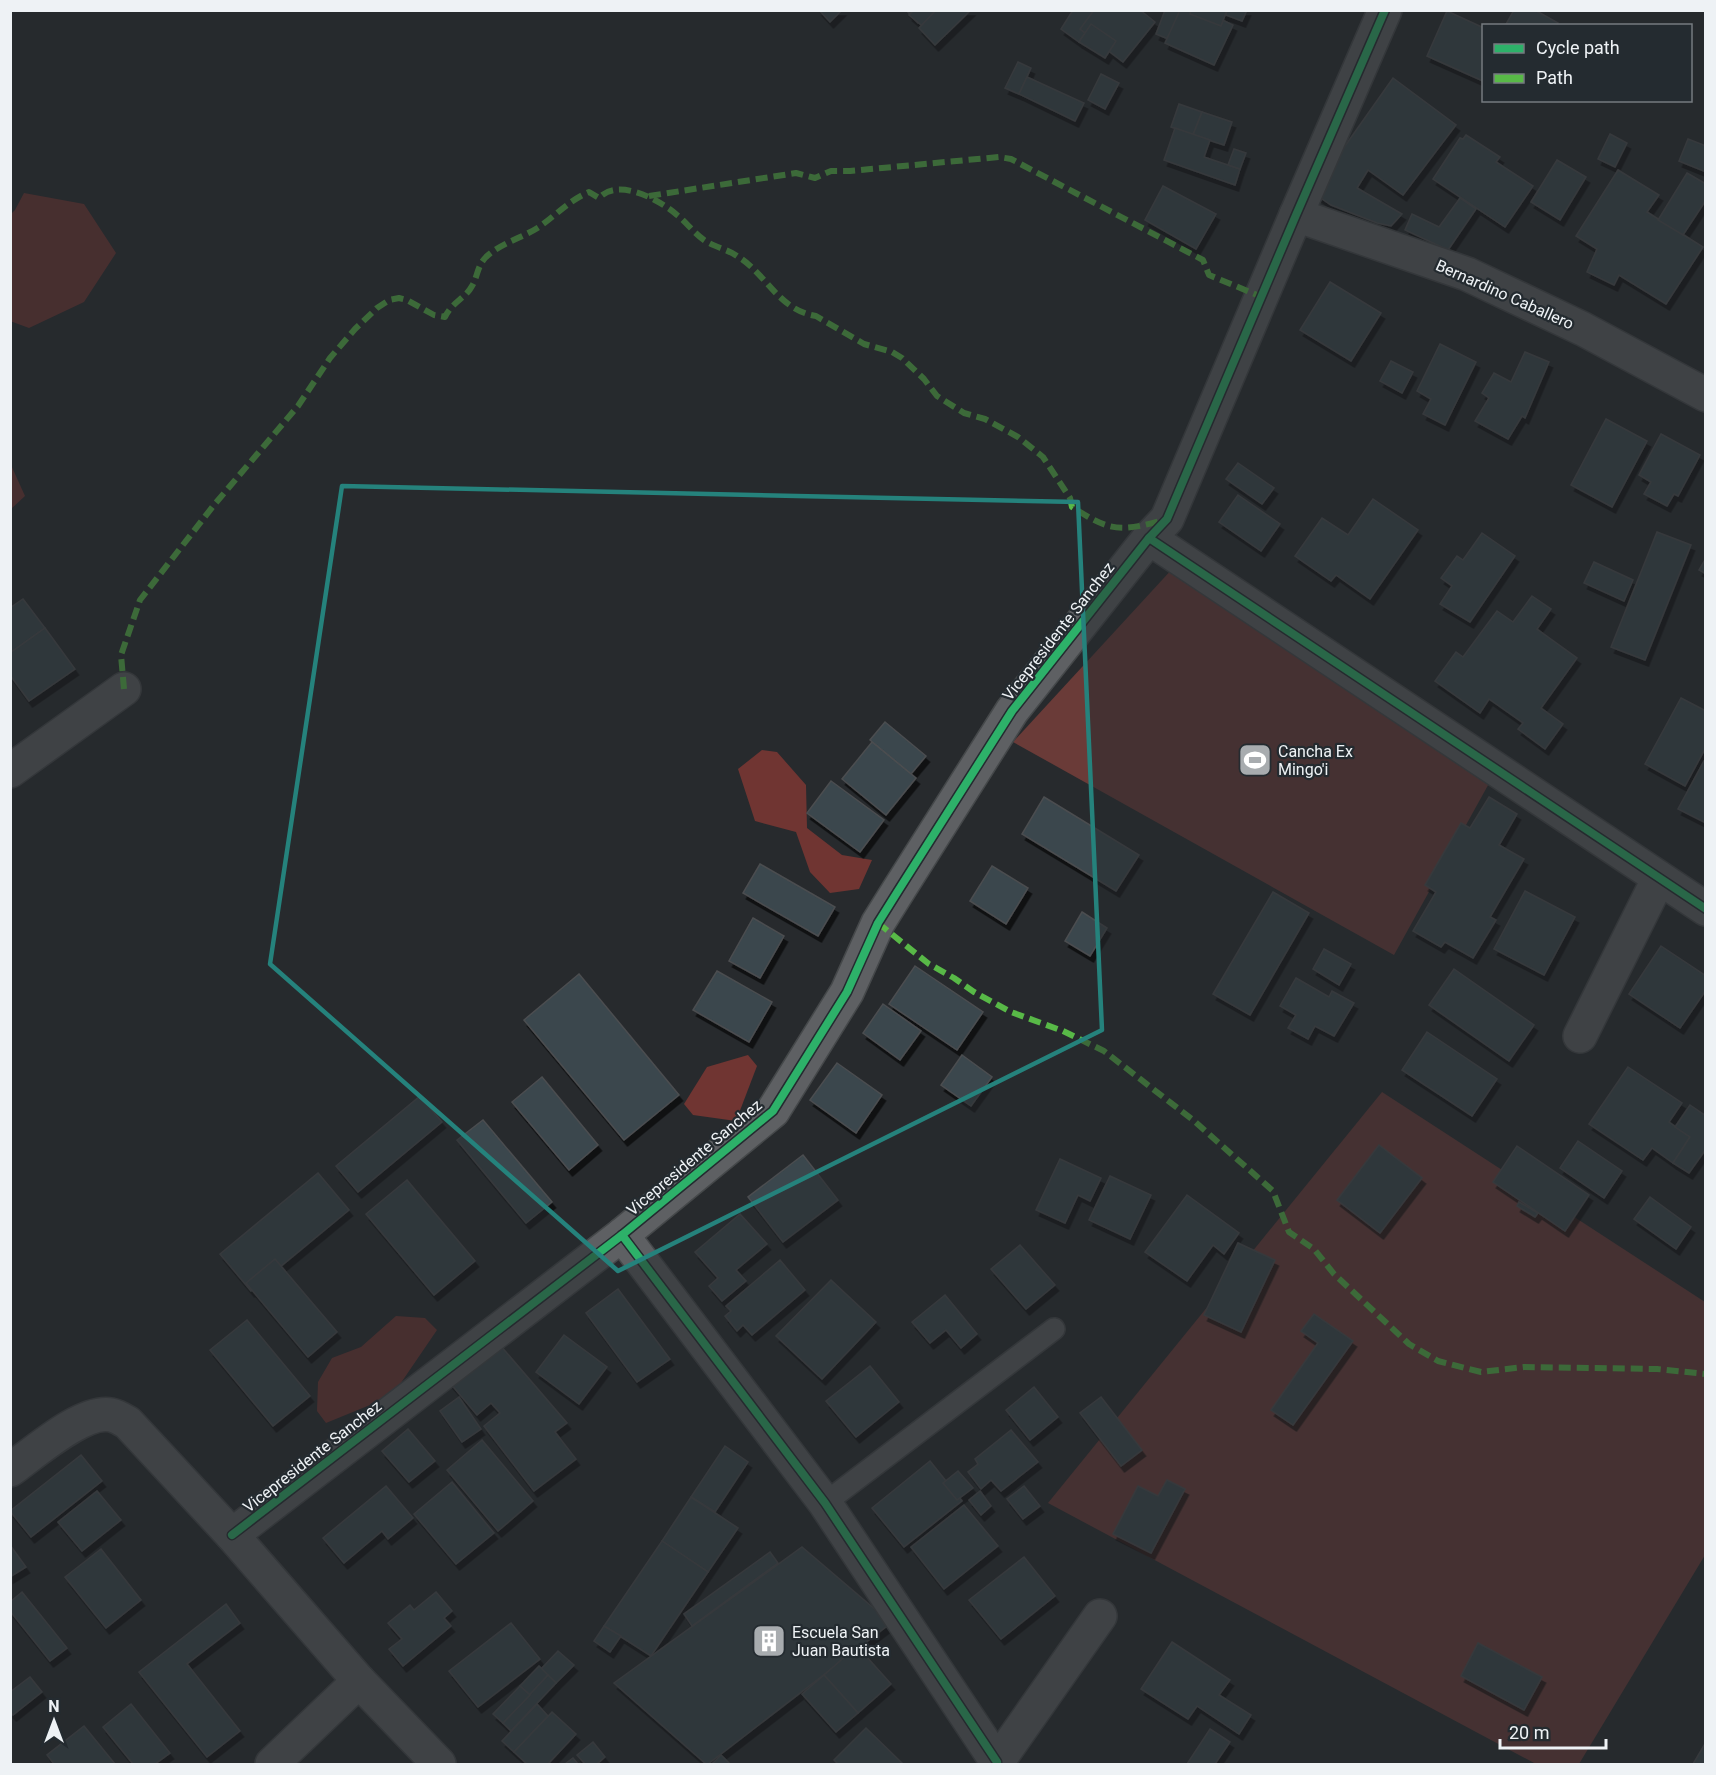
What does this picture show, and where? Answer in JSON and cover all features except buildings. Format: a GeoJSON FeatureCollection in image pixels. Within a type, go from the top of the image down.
{"type":"FeatureCollection","features":[{"type":"Feature","properties":{"kind":"street","name":"Vicepresidente Sanchez"},"geometry":{"type":"LineString","coordinates":[[232,1535],[622,1235],[773,1111],[847,992],[878,923],[1012,711],[1149,538],[1167,519],[1385,10]]}},
{"type":"Feature","properties":{"kind":"street","name":"Bernardino Caballero"},"geometry":{"type":"LineString","coordinates":[[1296,215],[1467,274],[1582,329],[1706,395]]}},
{"type":"Feature","properties":{"kind":"street"},"geometry":{"type":"LineString","coordinates":[[1149,538],[1706,909]]}},
{"type":"Feature","properties":{"kind":"street"},"geometry":{"type":"LineString","coordinates":[[10,771],[124,689]]}},
{"type":"Feature","properties":{"kind":"street"},"geometry":{"type":"LineString","coordinates":[[1580,1036],[1659,878]]}},
{"type":"Feature","properties":{"kind":"street"},"geometry":{"type":"LineString","coordinates":[[622,1235],[825,1503],[997,1763],[1100,1616]]}},
{"type":"Feature","properties":{"kind":"street"},"geometry":{"type":"LineString","coordinates":[[10,1470],[73,1424],[90,1417],[110,1414],[128,1423],[232,1535],[359,1681],[439,1764]]}},
{"type":"Feature","properties":{"kind":"street"},"geometry":{"type":"LineString","coordinates":[[272,1764],[359,1681]]}},
{"type":"Feature","properties":{"kind":"lane"},"geometry":{"type":"LineString","coordinates":[[825,1503],[1054,1329]]}},
{"type":"Feature","properties":{"kind":"highlighted area"},"geometry":{"type":"Polygon","coordinates":[[[342,486],[1078,502],[1102,1030],[618,1271],[270,964],[342,486]]]}},
{"type":"Feature","properties":{"kind":"shaded area"},"geometry":{"type":"Polygon","coordinates":[[[24,193],[84,204],[116,253],[84,302],[29,328],[10,321],[11,214],[24,193]]]}},
{"type":"Feature","properties":{"kind":"shaded area"},"geometry":{"type":"Polygon","coordinates":[[[11,465],[25,496],[10,509],[11,465]]]}},
{"type":"Feature","properties":{"kind":"shaded area","name":"Cancha Ex Mingo'i"},"geometry":{"type":"Polygon","coordinates":[[[1174,567],[1492,778],[1394,955],[1013,742],[1174,567]]]}},
{"type":"Feature","properties":{"kind":"shaded area"},"geometry":{"type":"Polygon","coordinates":[[[762,750],[777,752],[806,785],[807,828],[842,855],[872,860],[859,889],[830,893],[810,872],[796,832],[755,821],[738,769],[762,750]]]}},
{"type":"Feature","properties":{"kind":"shaded area"},"geometry":{"type":"Polygon","coordinates":[[[748,1055],[757,1066],[736,1121],[693,1115],[684,1104],[707,1067],[748,1055]]]}},
{"type":"Feature","properties":{"kind":"shaded area"},"geometry":{"type":"Polygon","coordinates":[[[1382,1092],[1705,1302],[1705,1555],[1579,1764],[1536,1764],[1048,1503],[1382,1092]]]}},
{"type":"Feature","properties":{"kind":"shaded area"},"geometry":{"type":"Polygon","coordinates":[[[396,1316],[425,1318],[437,1330],[392,1396],[326,1423],[317,1411],[318,1382],[332,1358],[361,1347],[396,1316]]]}},
{"type":"Feature","properties":{"kind":"marked path"},"geometry":{"type":"LineString","coordinates":[[649,196],[796,173],[815,178],[831,171],[999,157],[1011,159],[1203,260],[1209,275],[1262,297]]}},
{"type":"Feature","properties":{"kind":"marked path"},"geometry":{"type":"LineString","coordinates":[[124,689],[121,655],[140,600],[214,505],[298,406],[330,358],[355,329],[377,308],[389,300],[399,298],[434,315],[445,317],[469,290],[486,257],[498,248],[539,227],[569,203],[589,192],[599,198],[607,192],[628,190],[650,197],[670,209],[704,240],[747,263],[782,299],[792,306],[816,316],[864,344],[892,352],[902,358],[924,379],[937,396],[964,413],[985,419],[1018,437],[1043,457],[1070,498],[1072,507],[1085,515],[1107,525],[1126,528],[1164,520]]}},
{"type":"Feature","properties":{"kind":"marked path"},"geometry":{"type":"LineString","coordinates":[[878,923],[929,964],[974,992],[1011,1012],[1063,1031],[1104,1051],[1193,1120],[1273,1191],[1289,1232],[1314,1249],[1334,1274],[1409,1344],[1438,1361],[1481,1372],[1524,1367],[1657,1369],[1706,1374]]}},
{"type":"Feature","properties":{"kind":"cycle path"},"geometry":{"type":"LineString","coordinates":[[1385,10],[1167,519],[1149,538],[1706,909]]}},
{"type":"Feature","properties":{"kind":"cycle path"},"geometry":{"type":"LineString","coordinates":[[232,1535],[622,1235],[773,1111],[847,992],[878,923],[1012,711],[1149,538]]}},
{"type":"Feature","properties":{"kind":"cycle path"},"geometry":{"type":"LineString","coordinates":[[622,1235],[825,1503],[997,1762]]}},
{"type":"Feature","properties":{"kind":"place","name":"Cancha Ex Mingo'i"},"geometry":{"type":"Point","coordinates":[1255,760]}},
{"type":"Feature","properties":{"kind":"place","name":"Escuela San Juan Bautista"},"geometry":{"type":"Point","coordinates":[769,1641]}}]}
